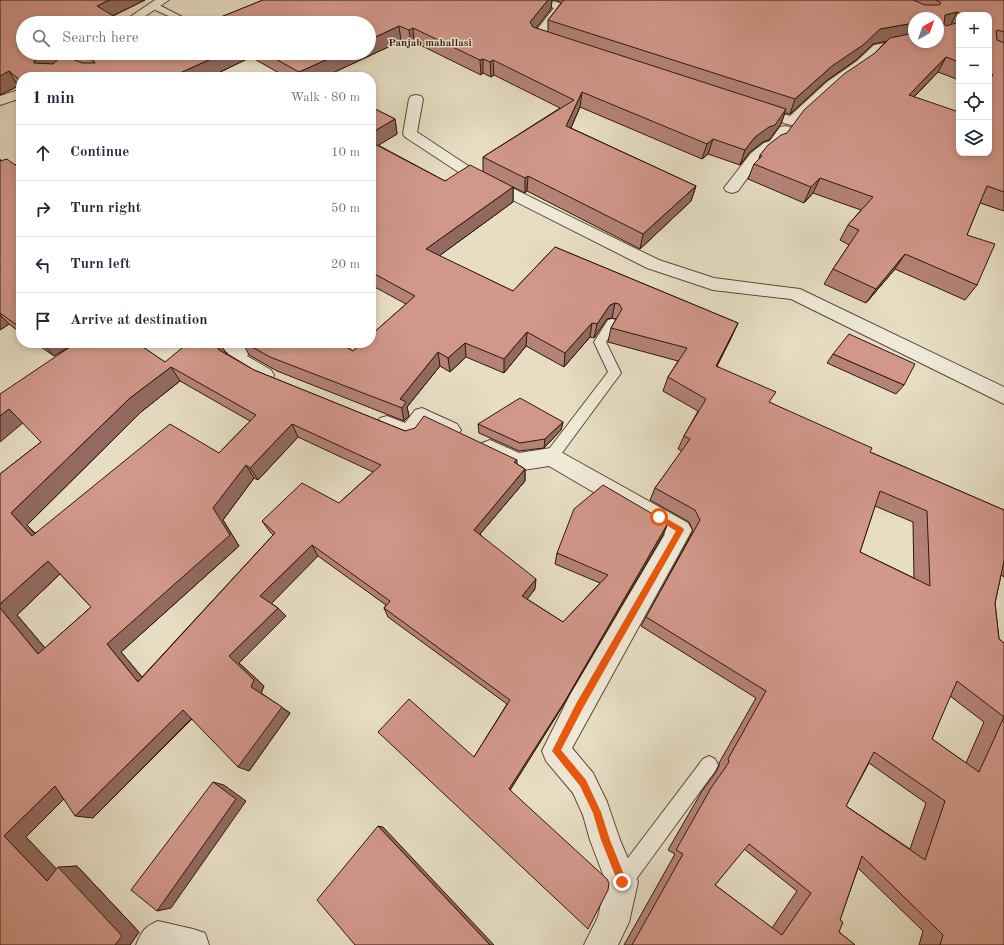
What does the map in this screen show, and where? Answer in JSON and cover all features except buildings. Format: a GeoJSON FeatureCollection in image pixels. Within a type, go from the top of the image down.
{"type":"FeatureCollection","features":[{"type":"Feature","properties":{"kind":"street"},"geometry":{"type":"LineString","coordinates":[[539,0],[561,7],[537,37],[567,47]]}},
{"type":"Feature","properties":{"kind":"street"},"geometry":{"type":"LineString","coordinates":[[138,16],[158,3]]}},
{"type":"Feature","properties":{"kind":"street"},"geometry":{"type":"LineString","coordinates":[[732,188],[756,156],[769,146],[775,144],[792,121],[832,85],[862,64],[878,48],[908,42]]}},
{"type":"Feature","properties":{"kind":"street"},"geometry":{"type":"LineString","coordinates":[[61,72],[77,60]]}},
{"type":"Feature","properties":{"kind":"street"},"geometry":{"type":"LineString","coordinates":[[0,101],[16,95]]}},
{"type":"Feature","properties":{"kind":"street"},"geometry":{"type":"LineString","coordinates":[[416,99],[410,134],[468,172],[653,264],[713,284],[794,292],[1004,396]]}},
{"type":"Feature","properties":{"kind":"street"},"geometry":{"type":"LineString","coordinates":[[739,103],[792,121]]}},
{"type":"Feature","properties":{"kind":"street"},"geometry":{"type":"LineString","coordinates":[[236,348],[240,351],[235,358],[243,364],[283,384]]}},
{"type":"Feature","properties":{"kind":"street"},"geometry":{"type":"LineString","coordinates":[[370,418],[409,434],[422,416],[517,462],[551,457],[680,530],[580,705],[556,751],[583,783],[597,812],[605,840],[622,882],[613,922],[600,945]]}},
{"type":"Feature","properties":{"kind":"street"},"geometry":{"type":"LineString","coordinates":[[152,945],[158,937],[193,945]]}},
{"type":"Feature","properties":{"kind":"lane"},"geometry":{"type":"LineString","coordinates":[[158,3],[179,16]]}},
{"type":"Feature","properties":{"kind":"lane"},"geometry":{"type":"LineString","coordinates":[[551,457],[615,373],[600,342],[612,322]]}},
{"type":"Feature","properties":{"kind":"lane"},"geometry":{"type":"LineString","coordinates":[[622,882],[709,765]]}},
{"type":"Feature","properties":{"kind":"district","name":"Panjab mahallasi"},"geometry":{"type":"Point","coordinates":[430,42]}},
{"type":"Feature","properties":{"kind":"route"},"geometry":{"type":"LineString","coordinates":[[622,882],[605,840],[597,812],[583,783],[556,751],[580,705],[680,530],[659,517]]}}]}
